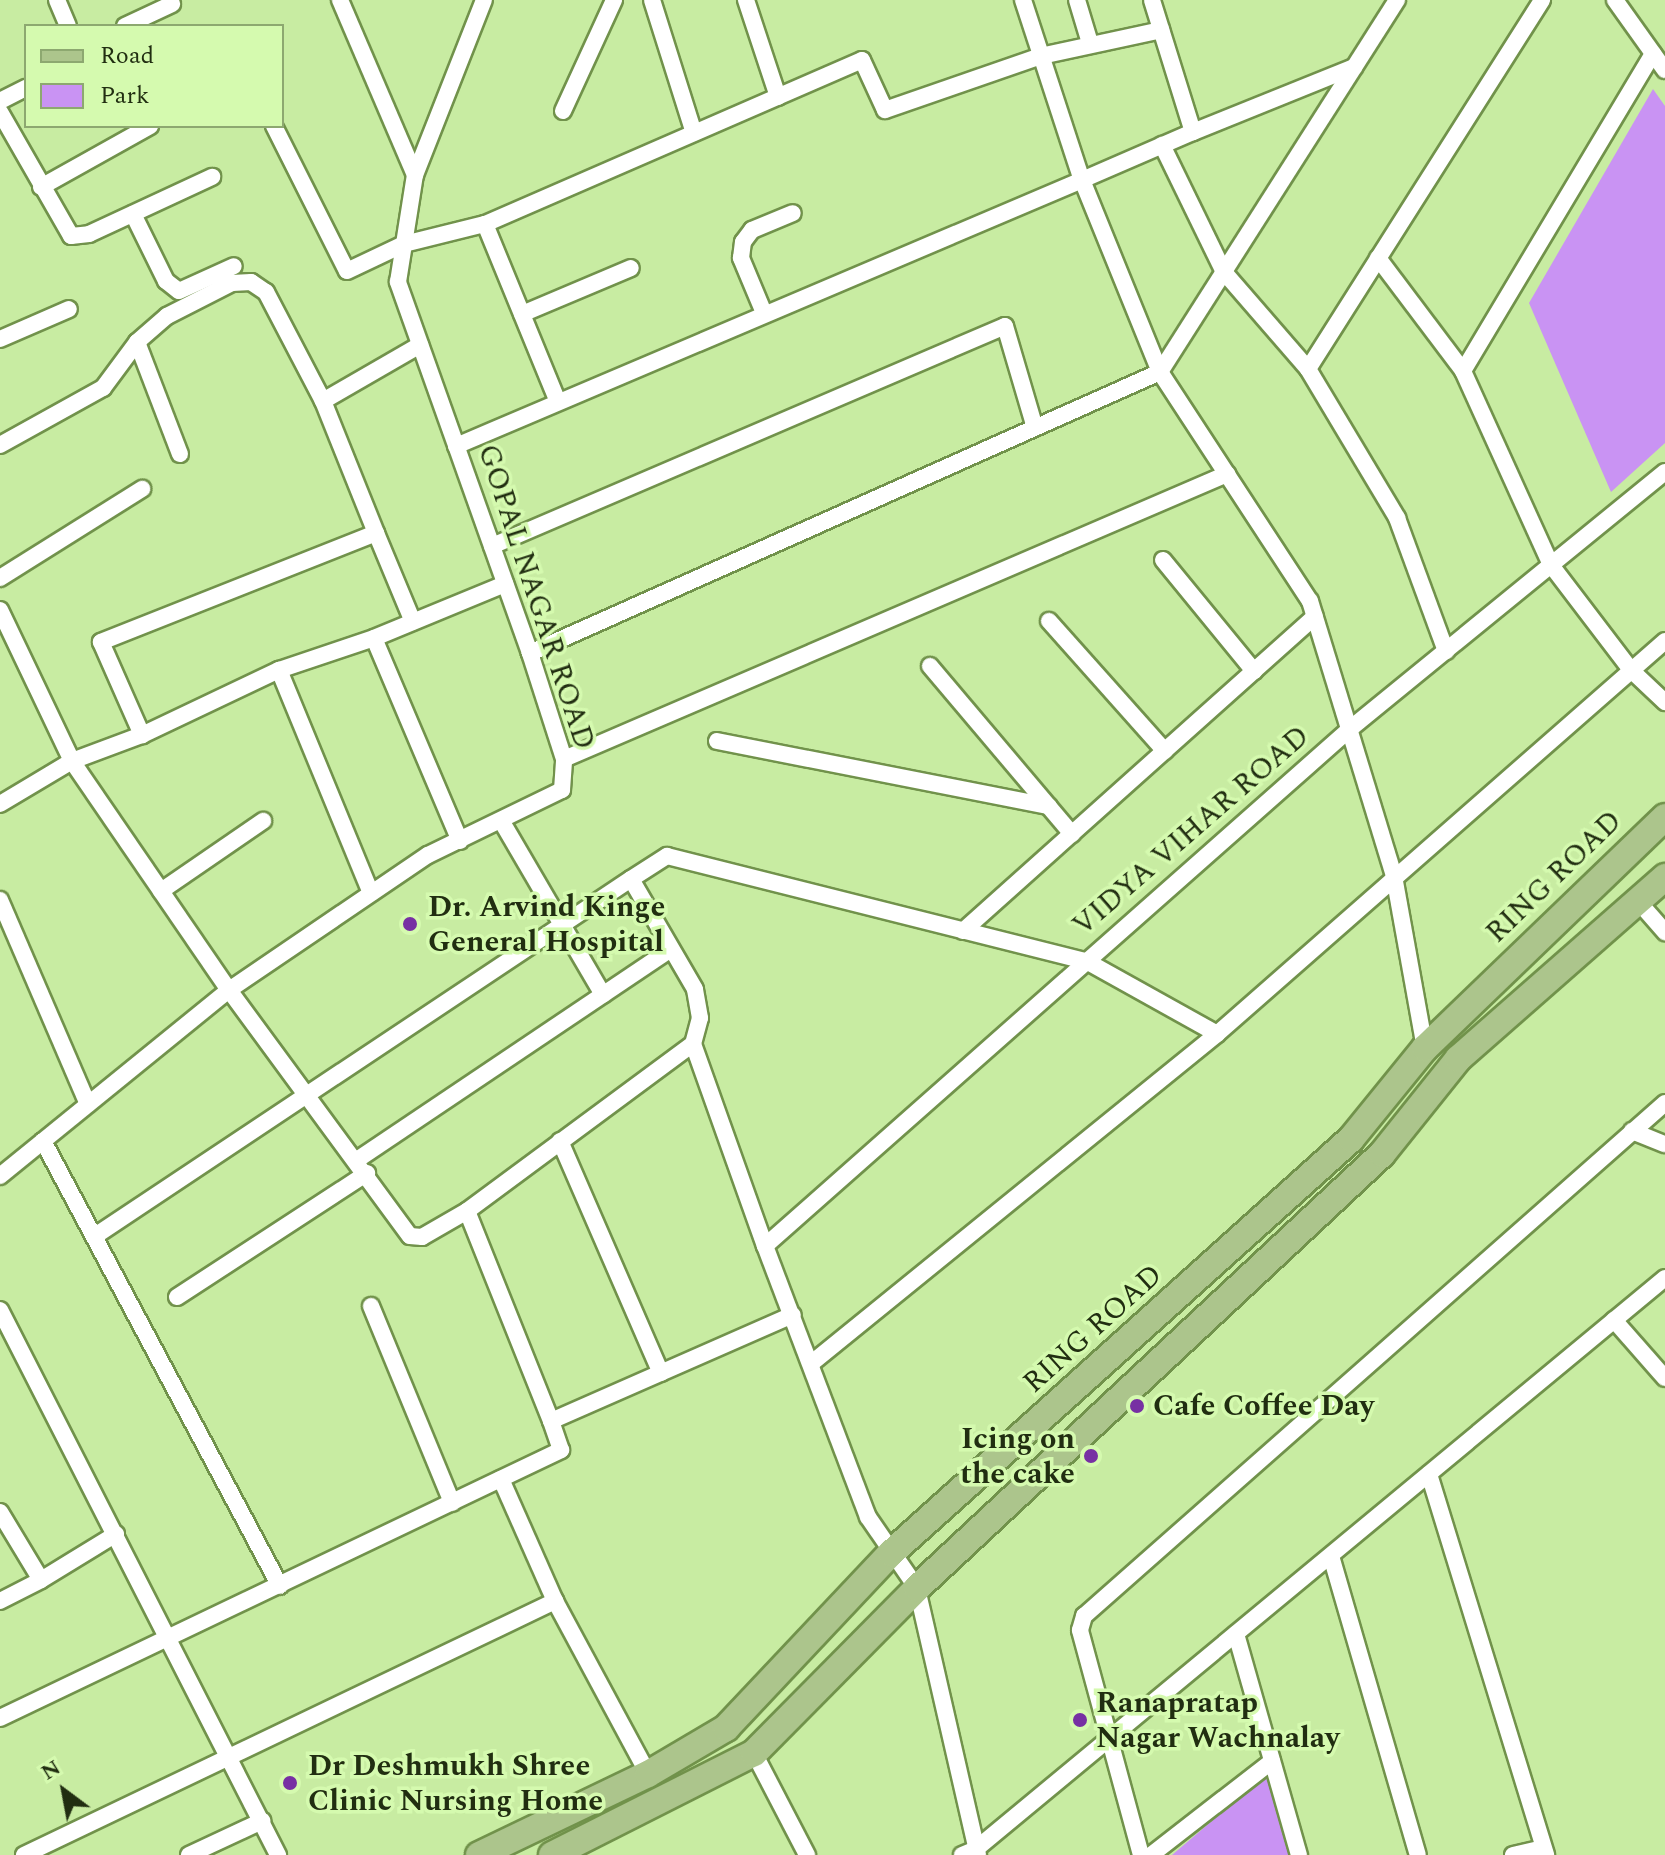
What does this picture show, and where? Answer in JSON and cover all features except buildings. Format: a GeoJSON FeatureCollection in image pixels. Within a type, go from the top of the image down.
{"type":"FeatureCollection","features":[{"type":"Feature","properties":{"kind":"main road","name":"RING ROAD"},"geometry":{"type":"LineString","coordinates":[[479,1855],[648,1774],[726,1728],[891,1553],[1351,1139],[1425,1048],[1665,817]]}},
{"type":"Feature","properties":{"kind":"main road"},"geometry":{"type":"LineString","coordinates":[[552,1855],[754,1753],[917,1588],[1382,1154],[1458,1059],[1665,877]]}},
{"type":"Feature","properties":{"kind":"street"},"geometry":{"type":"LineString","coordinates":[[57,0],[67,24]]}},
{"type":"Feature","properties":{"kind":"street"},"geometry":{"type":"LineString","coordinates":[[340,0],[415,175]]}},
{"type":"Feature","properties":{"kind":"street","name":"GOPAL NAGAR ROAD"},"geometry":{"type":"LineString","coordinates":[[0,1176],[229,990],[428,855],[502,822],[562,790],[564,759],[530,653],[398,282],[415,175],[484,0]]}},
{"type":"Feature","properties":{"kind":"street"},"geometry":{"type":"LineString","coordinates":[[563,111],[614,0]]}},
{"type":"Feature","properties":{"kind":"street"},"geometry":{"type":"LineString","coordinates":[[652,0],[694,133]]}},
{"type":"Feature","properties":{"kind":"street"},"geometry":{"type":"LineString","coordinates":[[746,0],[778,97]]}},
{"type":"Feature","properties":{"kind":"street"},"geometry":{"type":"LineString","coordinates":[[1023,0],[1082,180],[1160,372],[1315,616],[1394,876],[1425,1048]]}},
{"type":"Feature","properties":{"kind":"street"},"geometry":{"type":"LineString","coordinates":[[1077,0],[1090,43]]}},
{"type":"Feature","properties":{"kind":"street"},"geometry":{"type":"LineString","coordinates":[[1152,0],[1193,132]]}},
{"type":"Feature","properties":{"kind":"street"},"geometry":{"type":"LineString","coordinates":[[530,653],[1160,372],[1397,0]]}},
{"type":"Feature","properties":{"kind":"street"},"geometry":{"type":"LineString","coordinates":[[1308,369],[1542,0]]}},
{"type":"Feature","properties":{"kind":"street"},"geometry":{"type":"LineString","coordinates":[[1615,0],[1665,70]]}},
{"type":"Feature","properties":{"kind":"street"},"geometry":{"type":"LineString","coordinates":[[129,24],[172,4]]}},
{"type":"Feature","properties":{"kind":"street"},"geometry":{"type":"LineString","coordinates":[[275,128],[342,267],[353,270],[404,244],[485,224],[862,60],[885,110],[1041,56],[1161,30]]}},
{"type":"Feature","properties":{"kind":"street"},"geometry":{"type":"LineString","coordinates":[[1463,371],[1653,54]]}},
{"type":"Feature","properties":{"kind":"street"},"geometry":{"type":"LineString","coordinates":[[456,446],[1162,145],[1354,67]]}},
{"type":"Feature","properties":{"kind":"street"},"geometry":{"type":"LineString","coordinates":[[0,101],[24,89]]}},
{"type":"Feature","properties":{"kind":"street"},"geometry":{"type":"LineString","coordinates":[[0,112],[71,236],[89,234],[212,177]]}},
{"type":"Feature","properties":{"kind":"street"},"geometry":{"type":"LineString","coordinates":[[115,128],[121,142]]}},
{"type":"Feature","properties":{"kind":"street"},"geometry":{"type":"LineString","coordinates":[[41,187],[146,128]]}},
{"type":"Feature","properties":{"kind":"street"},"geometry":{"type":"LineString","coordinates":[[1162,145],[1224,272],[1308,369],[1397,518],[1446,651]]}},
{"type":"Feature","properties":{"kind":"street"},"geometry":{"type":"LineString","coordinates":[[764,313],[741,258],[743,242],[752,230],[793,213]]}},
{"type":"Feature","properties":{"kind":"street"},"geometry":{"type":"LineString","coordinates":[[133,214],[166,281],[179,291],[234,266]]}},
{"type":"Feature","properties":{"kind":"street"},"geometry":{"type":"LineString","coordinates":[[485,224],[558,402]]}},
{"type":"Feature","properties":{"kind":"street"},"geometry":{"type":"LineString","coordinates":[[1378,258],[1463,371],[1551,565],[1631,670],[1665,702]]}},
{"type":"Feature","properties":{"kind":"street"},"geometry":{"type":"LineString","coordinates":[[522,314],[631,268]]}},
{"type":"Feature","properties":{"kind":"street"},"geometry":{"type":"LineString","coordinates":[[0,445],[103,388],[137,342],[209,291],[251,282],[266,292],[323,401],[413,622]]}},
{"type":"Feature","properties":{"kind":"street"},"geometry":{"type":"LineString","coordinates":[[0,339],[69,309]]}},
{"type":"Feature","properties":{"kind":"street"},"geometry":{"type":"LineString","coordinates":[[492,546],[1005,326],[1035,428]]}},
{"type":"Feature","properties":{"kind":"street"},"geometry":{"type":"LineString","coordinates":[[137,342],[180,454]]}},
{"type":"Feature","properties":{"kind":"street"},"geometry":{"type":"LineString","coordinates":[[323,401],[420,345]]}},
{"type":"Feature","properties":{"kind":"street","name":"VIDYA VIHAR ROAD"},"geometry":{"type":"LineString","coordinates":[[765,1246],[1351,728],[1665,472]]}},
{"type":"Feature","properties":{"kind":"street"},"geometry":{"type":"LineString","coordinates":[[564,759],[1227,474]]}},
{"type":"Feature","properties":{"kind":"street"},"geometry":{"type":"LineString","coordinates":[[0,578],[142,489]]}},
{"type":"Feature","properties":{"kind":"street"},"geometry":{"type":"LineString","coordinates":[[142,735],[101,642],[376,533]]}},
{"type":"Feature","properties":{"kind":"street"},"geometry":{"type":"LineString","coordinates":[[1163,560],[1254,671]]}},
{"type":"Feature","properties":{"kind":"street"},"geometry":{"type":"LineString","coordinates":[[0,804],[72,761],[142,735],[279,670],[374,638],[505,584]]}},
{"type":"Feature","properties":{"kind":"street"},"geometry":{"type":"LineString","coordinates":[[0,610],[72,761],[229,990],[362,1166],[410,1236],[422,1237],[467,1211],[693,1044]]}},
{"type":"Feature","properties":{"kind":"street"},"geometry":{"type":"LineString","coordinates":[[963,931],[1315,616]]}},
{"type":"Feature","properties":{"kind":"street"},"geometry":{"type":"LineString","coordinates":[[1049,621],[1165,751]]}},
{"type":"Feature","properties":{"kind":"street"},"geometry":{"type":"LineString","coordinates":[[374,638],[460,841]]}},
{"type":"Feature","properties":{"kind":"street"},"geometry":{"type":"LineString","coordinates":[[813,1362],[1217,1034],[1665,641]]}},
{"type":"Feature","properties":{"kind":"street"},"geometry":{"type":"LineString","coordinates":[[930,666],[1072,834]]}},
{"type":"Feature","properties":{"kind":"street"},"geometry":{"type":"LineString","coordinates":[[279,670],[371,893]]}},
{"type":"Feature","properties":{"kind":"street"},"geometry":{"type":"LineString","coordinates":[[717,741],[1049,806]]}},
{"type":"Feature","properties":{"kind":"street"},"geometry":{"type":"LineString","coordinates":[[161,891],[263,821]]}},
{"type":"Feature","properties":{"kind":"street"},"geometry":{"type":"LineString","coordinates":[[502,822],[603,995]]}},
{"type":"Feature","properties":{"kind":"street"},"geometry":{"type":"LineString","coordinates":[[95,1236],[667,856],[1086,961],[1217,1034]]}},
{"type":"Feature","properties":{"kind":"street"},"geometry":{"type":"LineString","coordinates":[[631,879],[699,1001],[693,1044],[765,1246],[813,1362],[868,1517],[917,1588],[972,1853],[1665,1278]]}},
{"type":"Feature","properties":{"kind":"street"},"geometry":{"type":"LineString","coordinates":[[0,900],[88,1104]]}},
{"type":"Feature","properties":{"kind":"street"},"geometry":{"type":"LineString","coordinates":[[1637,900],[1665,932]]}},
{"type":"Feature","properties":{"kind":"street"},"geometry":{"type":"LineString","coordinates":[[177,1297],[671,949]]}},
{"type":"Feature","properties":{"kind":"street"},"geometry":{"type":"LineString","coordinates":[[1141,1855],[1080,1630],[1084,1616],[1665,1103]]}},
{"type":"Feature","properties":{"kind":"street"},"geometry":{"type":"LineString","coordinates":[[1632,1131],[1665,1144]]}},
{"type":"Feature","properties":{"kind":"street"},"geometry":{"type":"LineString","coordinates":[[43,1141],[280,1586]]}},
{"type":"Feature","properties":{"kind":"street"},"geometry":{"type":"LineString","coordinates":[[560,1141],[661,1373]]}},
{"type":"Feature","properties":{"kind":"street"},"geometry":{"type":"LineString","coordinates":[[0,1718],[171,1639],[561,1450],[467,1211]]}},
{"type":"Feature","properties":{"kind":"street"},"geometry":{"type":"LineString","coordinates":[[371,1306],[452,1503]]}},
{"type":"Feature","properties":{"kind":"street"},"geometry":{"type":"LineString","coordinates":[[0,1310],[231,1756],[278,1855]]}},
{"type":"Feature","properties":{"kind":"street"},"geometry":{"type":"LineString","coordinates":[[551,1421],[793,1315]]}},
{"type":"Feature","properties":{"kind":"street"},"geometry":{"type":"LineString","coordinates":[[1614,1320],[1665,1378]]}},
{"type":"Feature","properties":{"kind":"street"},"geometry":{"type":"LineString","coordinates":[[1429,1474],[1544,1851],[1513,1855]]}},
{"type":"Feature","properties":{"kind":"street"},"geometry":{"type":"LineString","coordinates":[[501,1479],[555,1601],[648,1774]]}},
{"type":"Feature","properties":{"kind":"street"},"geometry":{"type":"LineString","coordinates":[[0,1512],[41,1580]]}},
{"type":"Feature","properties":{"kind":"street"},"geometry":{"type":"LineString","coordinates":[[0,1601],[116,1534]]}},
{"type":"Feature","properties":{"kind":"street"},"geometry":{"type":"LineString","coordinates":[[1331,1556],[1418,1855]]}},
{"type":"Feature","properties":{"kind":"street"},"geometry":{"type":"LineString","coordinates":[[24,1855],[555,1601]]}},
{"type":"Feature","properties":{"kind":"street"},"geometry":{"type":"LineString","coordinates":[[1236,1634],[1299,1855]]}},
{"type":"Feature","properties":{"kind":"street"},"geometry":{"type":"LineString","coordinates":[[754,1753],[807,1855]]}},
{"type":"Feature","properties":{"kind":"street"},"geometry":{"type":"LineString","coordinates":[[1151,1855],[1272,1761]]}},
{"type":"Feature","properties":{"kind":"street"},"geometry":{"type":"LineString","coordinates":[[189,1855],[262,1821]]}},
{"type":"Feature","properties":{"kind":"green space"},"geometry":{"type":"Polygon","coordinates":[[[1653,89],[1665,106],[1665,443],[1611,492],[1529,303],[1653,89]]]}},
{"type":"Feature","properties":{"kind":"green space"},"geometry":{"type":"Polygon","coordinates":[[[1267,1774],[1291,1855],[1172,1855],[1267,1774]]]}},
{"type":"Feature","properties":{"kind":"place","name":"Dr. Arvind Kinge General Hospital"},"geometry":{"type":"Point","coordinates":[410,924]}},
{"type":"Feature","properties":{"kind":"place","name":"Cafe Coffee Day"},"geometry":{"type":"Point","coordinates":[1137,1406]}},
{"type":"Feature","properties":{"kind":"place","name":"Icing on the cake"},"geometry":{"type":"Point","coordinates":[1091,1456]}},
{"type":"Feature","properties":{"kind":"place","name":"Ranapratap Nagar Wachnalay"},"geometry":{"type":"Point","coordinates":[1080,1720]}},
{"type":"Feature","properties":{"kind":"place","name":"Dr Deshmukh Shree Clinic Nursing Home"},"geometry":{"type":"Point","coordinates":[290,1783]}}]}
